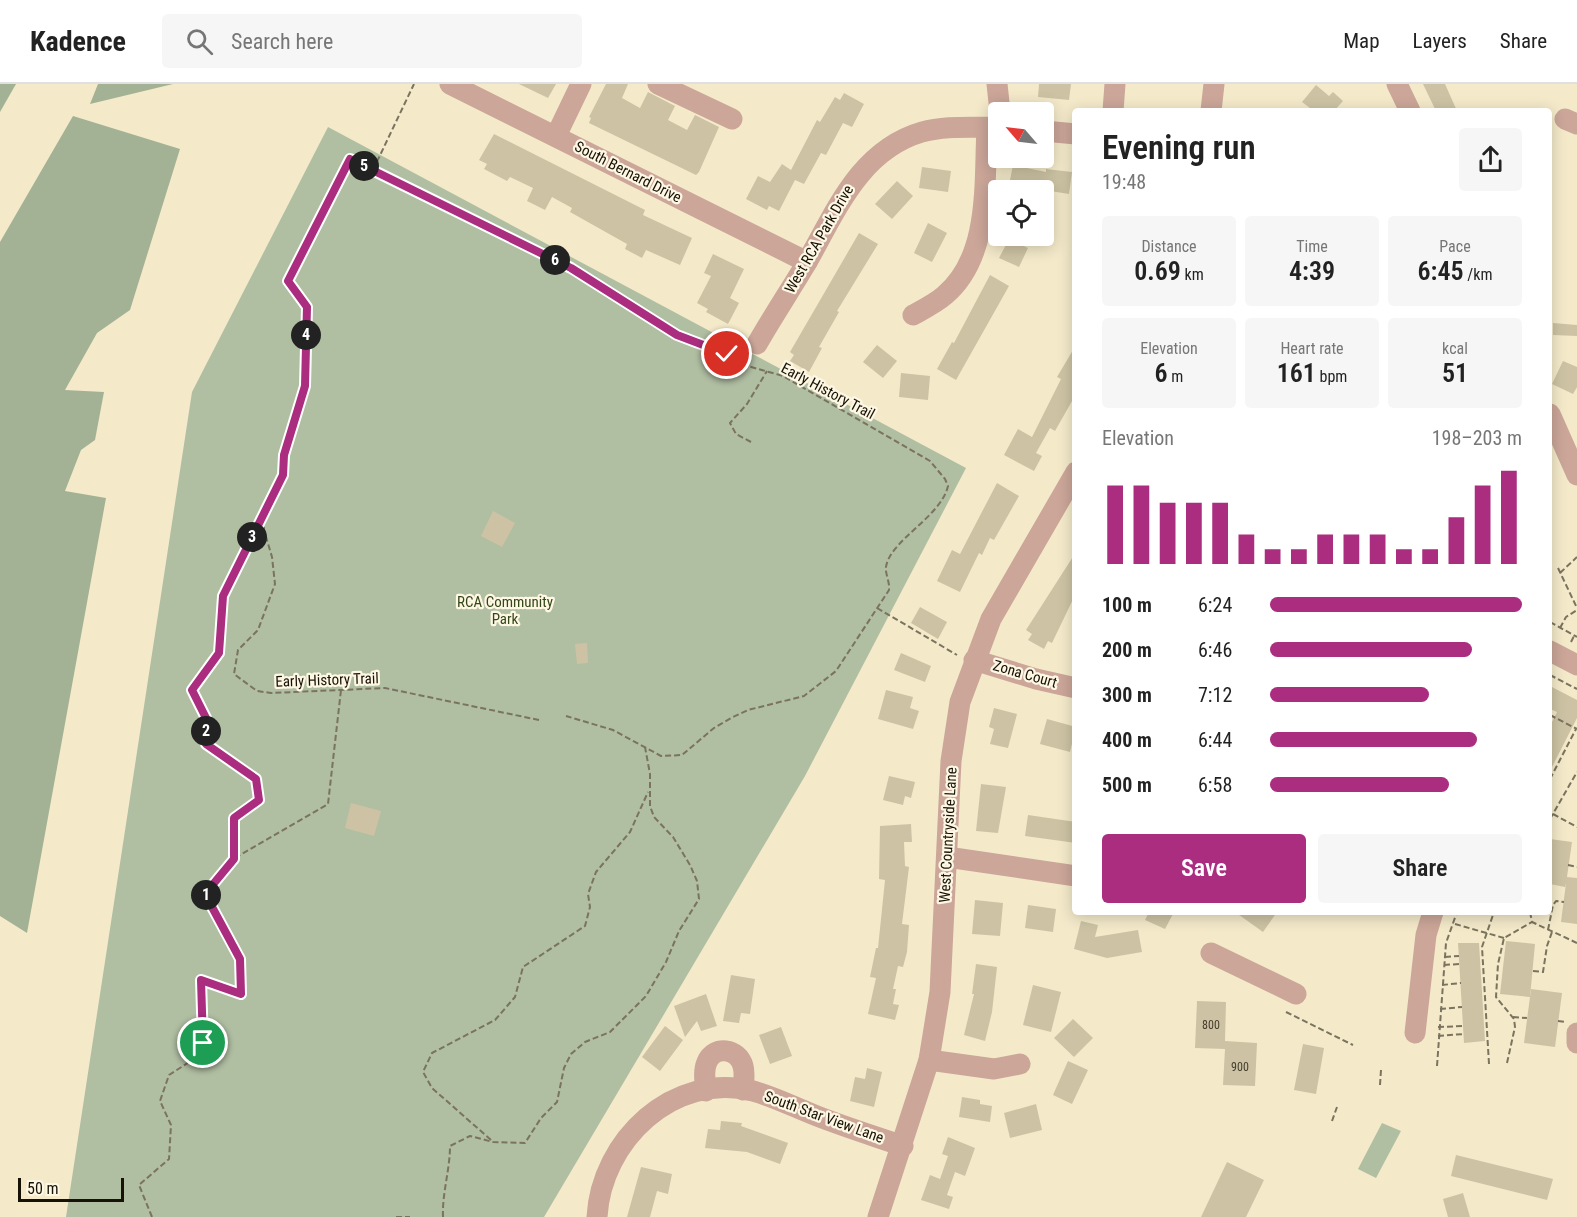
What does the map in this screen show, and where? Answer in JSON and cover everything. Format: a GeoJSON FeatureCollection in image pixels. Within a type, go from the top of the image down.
{"type":"FeatureCollection","features":[{"type":"Feature","properties":{"kind":"street","name":"South Bernard Drive"},"geometry":{"type":"LineString","coordinates":[[450,84],[807,262]]}},
{"type":"Feature","properties":{"kind":"street"},"geometry":{"type":"LineString","coordinates":[[556,136],[581,84]]}},
{"type":"Feature","properties":{"kind":"street"},"geometry":{"type":"LineString","coordinates":[[658,84],[732,119]]}},
{"type":"Feature","properties":{"kind":"street"},"geometry":{"type":"LineString","coordinates":[[996,102],[997,84]]}},
{"type":"Feature","properties":{"kind":"street"},"geometry":{"type":"LineString","coordinates":[[1113,108],[1115,84]]}},
{"type":"Feature","properties":{"kind":"street"},"geometry":{"type":"LineString","coordinates":[[1212,108],[1214,84]]}},
{"type":"Feature","properties":{"kind":"street"},"geometry":{"type":"LineString","coordinates":[[1397,84],[1409,108]]}},
{"type":"Feature","properties":{"kind":"street","name":"West RCA Park Drive"},"geometry":{"type":"LineString","coordinates":[[757,344],[856,177],[881,153],[921,132],[988,123]]}},
{"type":"Feature","properties":{"kind":"street"},"geometry":{"type":"LineString","coordinates":[[1054,132],[1072,134]]}},
{"type":"Feature","properties":{"kind":"street"},"geometry":{"type":"LineString","coordinates":[[913,315],[945,295],[953,287],[974,248],[988,168]]}},
{"type":"Feature","properties":{"kind":"street"},"geometry":{"type":"LineString","coordinates":[[1552,417],[1572,443],[1577,475]]}},
{"type":"Feature","properties":{"kind":"street","name":"West Countryside Lane"},"geometry":{"type":"LineString","coordinates":[[878,1217],[903,1146],[929,1060],[940,992],[951,761],[960,702],[991,619],[1072,479]]}},
{"type":"Feature","properties":{"kind":"street"},"geometry":{"type":"LineString","coordinates":[[1552,652],[1577,665]]}},
{"type":"Feature","properties":{"kind":"street","name":"Zona Court"},"geometry":{"type":"LineString","coordinates":[[974,660],[1072,687]]}},
{"type":"Feature","properties":{"kind":"street"},"geometry":{"type":"LineString","coordinates":[[947,857],[1072,875]]}},
{"type":"Feature","properties":{"kind":"street"},"geometry":{"type":"LineString","coordinates":[[1415,1033],[1425,935],[1432,915]]}},
{"type":"Feature","properties":{"kind":"street"},"geometry":{"type":"LineString","coordinates":[[1211,953],[1291,1003]]}},
{"type":"Feature","properties":{"kind":"street"},"geometry":{"type":"LineString","coordinates":[[1577,1033],[1577,1043]]}},
{"type":"Feature","properties":{"kind":"street","name":"South Star View Lane"},"geometry":{"type":"LineString","coordinates":[[706,1091],[705,1073],[708,1059],[715,1052],[723,1050],[739,1057],[744,1090]]}},
{"type":"Feature","properties":{"kind":"street"},"geometry":{"type":"LineString","coordinates":[[929,1060],[994,1069],[1020,1064]]}},
{"type":"Feature","properties":{"kind":"street","name":"South Star View Lane"},"geometry":{"type":"LineString","coordinates":[[597,1217],[601,1189],[609,1164],[630,1133],[646,1117],[666,1104],[706,1091],[744,1090],[903,1146]]}},
{"type":"Feature","properties":{"kind":"path"},"geometry":{"type":"LineString","coordinates":[[373,170],[414,84]]}},
{"type":"Feature","properties":{"kind":"path","name":"Early History Trail"},"geometry":{"type":"LineString","coordinates":[[539,720],[385,688],[271,693],[257,691],[234,674],[238,650],[258,630],[275,584],[272,557],[264,530],[264,515],[283,475],[284,455],[305,386],[307,307],[288,281],[350,159],[571,268],[677,335],[724,352],[744,365],[783,376],[887,434],[930,462],[948,486],[945,496],[921,526],[908,536],[890,557],[885,568],[889,590],[836,671],[804,696],[748,710],[714,728],[682,755],[667,758],[613,730],[573,716],[566,716]]}},
{"type":"Feature","properties":{"kind":"path"},"geometry":{"type":"LineString","coordinates":[[751,442],[736,434],[730,423],[747,404],[767,371]]}},
{"type":"Feature","properties":{"kind":"path"},"geometry":{"type":"LineString","coordinates":[[234,859],[234,818],[259,800],[256,779],[206,744],[206,718],[192,690],[219,653],[223,596],[264,515]]}},
{"type":"Feature","properties":{"kind":"path"},"geometry":{"type":"LineString","coordinates":[[1560,573],[1577,557]]}},
{"type":"Feature","properties":{"kind":"path"},"geometry":{"type":"LineString","coordinates":[[1558,568],[1577,609],[1566,617],[1560,628]]}},
{"type":"Feature","properties":{"kind":"path"},"geometry":{"type":"LineString","coordinates":[[876,607],[958,656],[974,660]]}},
{"type":"Feature","properties":{"kind":"path"},"geometry":{"type":"LineString","coordinates":[[1552,623],[1577,637]]}},
{"type":"Feature","properties":{"kind":"path"},"geometry":{"type":"LineString","coordinates":[[1552,676],[1577,689]]}},
{"type":"Feature","properties":{"kind":"path"},"geometry":{"type":"LineString","coordinates":[[152,1217],[139,1185],[169,1159],[171,1125],[160,1101],[169,1076],[194,1059],[203,1043],[201,980],[241,994],[240,959],[205,894],[234,859],[328,804],[341,690]]}},
{"type":"Feature","properties":{"kind":"path"},"geometry":{"type":"LineString","coordinates":[[1552,716],[1577,729],[1552,775]]}},
{"type":"Feature","properties":{"kind":"path"},"geometry":{"type":"LineString","coordinates":[[493,1142],[432,1088],[423,1072],[432,1053],[495,1020],[515,997],[523,967],[585,926],[590,907],[588,894],[596,872],[630,832],[648,792],[650,774],[645,747]]}},
{"type":"Feature","properties":{"kind":"path"},"geometry":{"type":"LineString","coordinates":[[1577,772],[1553,813],[1577,827]]}},
{"type":"Feature","properties":{"kind":"path"},"geometry":{"type":"LineString","coordinates":[[443,1217],[442,1199],[450,1170],[450,1146],[470,1136],[493,1142],[525,1143],[541,1118],[557,1102],[564,1068],[571,1054],[585,1042],[610,1032],[646,996],[666,962],[679,931],[696,906],[699,899],[698,881],[673,837],[654,817],[648,792]]}},
{"type":"Feature","properties":{"kind":"path"},"geometry":{"type":"LineString","coordinates":[[1568,865],[1577,867]]}},
{"type":"Feature","properties":{"kind":"path"},"geometry":{"type":"LineString","coordinates":[[1552,913],[1556,901],[1564,902]]}},
{"type":"Feature","properties":{"kind":"path"},"geometry":{"type":"LineString","coordinates":[[1437,1066],[1445,957],[1456,915]]}},
{"type":"Feature","properties":{"kind":"path"},"geometry":{"type":"LineString","coordinates":[[1489,1064],[1482,955],[1486,933],[1493,915]]}},
{"type":"Feature","properties":{"kind":"path"},"geometry":{"type":"LineString","coordinates":[[1531,915],[1532,922]]}},
{"type":"Feature","properties":{"kind":"path"},"geometry":{"type":"LineString","coordinates":[[1548,930],[1552,915]]}},
{"type":"Feature","properties":{"kind":"path"},"geometry":{"type":"LineString","coordinates":[[1532,922],[1577,943]]}},
{"type":"Feature","properties":{"kind":"path"},"geometry":{"type":"LineString","coordinates":[[1454,923],[1504,938],[1532,922]]}},
{"type":"Feature","properties":{"kind":"path"},"geometry":{"type":"LineString","coordinates":[[1533,971],[1543,972],[1547,946],[1552,932]]}},
{"type":"Feature","properties":{"kind":"path"},"geometry":{"type":"LineString","coordinates":[[1504,938],[1498,964],[1496,997],[1513,1017],[1515,1027],[1507,1063]]}},
{"type":"Feature","properties":{"kind":"path"},"geometry":{"type":"LineString","coordinates":[[1445,957],[1459,956]]}},
{"type":"Feature","properties":{"kind":"path"},"geometry":{"type":"LineString","coordinates":[[1444,965],[1459,964]]}},
{"type":"Feature","properties":{"kind":"path"},"geometry":{"type":"LineString","coordinates":[[1442,985],[1461,982]]}},
{"type":"Feature","properties":{"kind":"path"},"geometry":{"type":"LineString","coordinates":[[1291,1003],[1353,1045]]}},
{"type":"Feature","properties":{"kind":"path"},"geometry":{"type":"LineString","coordinates":[[1440,1009],[1462,1007]]}},
{"type":"Feature","properties":{"kind":"path"},"geometry":{"type":"LineString","coordinates":[[1513,1017],[1527,1018]]}},
{"type":"Feature","properties":{"kind":"path"},"geometry":{"type":"LineString","coordinates":[[1438,1028],[1463,1026]]}},
{"type":"Feature","properties":{"kind":"path"},"geometry":{"type":"LineString","coordinates":[[1438,1036],[1464,1034]]}},
{"type":"Feature","properties":{"kind":"path"},"geometry":{"type":"LineString","coordinates":[[1380,1085],[1381,1070]]}},
{"type":"Feature","properties":{"kind":"path"},"geometry":{"type":"LineString","coordinates":[[1332,1122],[1337,1107]]}},
{"type":"Feature","properties":{"kind":"path"},"geometry":{"type":"LineString","coordinates":[[396,1217],[410,1217]]}},
{"type":"Feature","properties":{"kind":"green space"},"geometry":{"type":"Polygon","coordinates":[[[0,84],[16,84],[0,112],[0,84]]]}},
{"type":"Feature","properties":{"kind":"green space"},"geometry":{"type":"Polygon","coordinates":[[[98,84],[173,84],[90,104],[98,84]]]}},
{"type":"Feature","properties":{"kind":"green space"},"geometry":{"type":"Polygon","coordinates":[[[73,116],[180,149],[130,310],[97,333],[65,390],[104,392],[95,440],[81,450],[65,491],[106,498],[27,933],[0,916],[0,242],[73,116]]]}},
{"type":"Feature","properties":{"kind":"green space","name":"RCA Community Park"},"geometry":{"type":"Polygon","coordinates":[[[328,127],[966,468],[805,776],[544,1217],[66,1217],[192,392],[328,127]]]}},
{"type":"Feature","properties":{"kind":"green space"},"geometry":{"type":"Polygon","coordinates":[[[1382,1123],[1401,1131],[1376,1178],[1358,1169],[1382,1123]]]}},
{"type":"Feature","properties":{"kind":"building"},"geometry":{"type":"Polygon","coordinates":[[[519,84],[556,84],[548,98],[519,84]]]}},
{"type":"Feature","properties":{"kind":"building"},"geometry":{"type":"Polygon","coordinates":[[[606,84],[628,84],[622,98],[640,108],[648,92],[675,106],[668,120],[687,130],[695,115],[719,127],[699,172],[696,175],[589,123],[591,118],[589,117],[606,84]]]}},
{"type":"Feature","properties":{"kind":"building"},"geometry":{"type":"Polygon","coordinates":[[[1039,84],[1071,84],[1069,100],[1038,97],[1039,84]]]}},
{"type":"Feature","properties":{"kind":"building"},"geometry":{"type":"Polygon","coordinates":[[[1423,84],[1445,84],[1456,108],[1435,108],[1423,84]]]}},
{"type":"Feature","properties":{"kind":"building"},"geometry":{"type":"Polygon","coordinates":[[[1316,85],[1329,96],[1333,92],[1343,101],[1337,108],[1310,108],[1302,102],[1316,85]]]}},
{"type":"Feature","properties":{"kind":"building"},"geometry":{"type":"Polygon","coordinates":[[[844,93],[864,104],[852,127],[843,123],[826,155],[821,153],[804,184],[795,180],[779,211],[769,206],[767,210],[746,199],[758,176],[770,182],[782,164],[791,170],[817,120],[820,122],[835,97],[840,100],[844,93]]]}},
{"type":"Feature","properties":{"kind":"building"},"geometry":{"type":"Polygon","coordinates":[[[494,134],[645,210],[643,215],[692,238],[680,265],[646,250],[642,258],[625,249],[627,244],[570,212],[572,208],[552,197],[545,210],[527,201],[533,188],[510,177],[507,181],[484,169],[487,164],[479,160],[494,134]]]}},
{"type":"Feature","properties":{"kind":"building"},"geometry":{"type":"Polygon","coordinates":[[[922,167],[951,171],[948,192],[919,188],[922,167]]]}},
{"type":"Feature","properties":{"kind":"building"},"geometry":{"type":"Polygon","coordinates":[[[1012,168],[1072,172],[1069,194],[1054,192],[1054,180],[1010,180],[1012,168]]]}},
{"type":"Feature","properties":{"kind":"building"},"geometry":{"type":"Polygon","coordinates":[[[897,181],[913,196],[892,219],[875,204],[897,181]]]}},
{"type":"Feature","properties":{"kind":"building"},"geometry":{"type":"Polygon","coordinates":[[[928,223],[947,233],[932,262],[914,253],[928,223]]]}},
{"type":"Feature","properties":{"kind":"building"},"geometry":{"type":"Polygon","coordinates":[[[859,233],[878,244],[837,311],[839,312],[819,347],[822,348],[809,372],[790,361],[794,355],[790,352],[859,233]]]}},
{"type":"Feature","properties":{"kind":"building"},"geometry":{"type":"Polygon","coordinates":[[[1005,246],[1028,248],[1019,267],[999,258],[1005,246]]]}},
{"type":"Feature","properties":{"kind":"building"},"geometry":{"type":"Polygon","coordinates":[[[713,254],[744,269],[730,298],[739,303],[728,324],[706,312],[708,309],[697,303],[711,276],[704,273],[713,254]]]}},
{"type":"Feature","properties":{"kind":"building"},"geometry":{"type":"Polygon","coordinates":[[[990,275],[1009,286],[956,380],[937,369],[952,342],[954,343],[990,275]]]}},
{"type":"Feature","properties":{"kind":"building"},"geometry":{"type":"Polygon","coordinates":[[[1553,323],[1577,325],[1577,336],[1553,335],[1553,323]]]}},
{"type":"Feature","properties":{"kind":"building"},"geometry":{"type":"Polygon","coordinates":[[[877,345],[897,361],[883,378],[863,362],[877,345]]]}},
{"type":"Feature","properties":{"kind":"building"},"geometry":{"type":"Polygon","coordinates":[[[1072,352],[1072,401],[1055,431],[1050,428],[1036,453],[1042,456],[1034,471],[1004,455],[1018,429],[1032,437],[1061,379],[1057,377],[1072,352]]]}},
{"type":"Feature","properties":{"kind":"building"},"geometry":{"type":"Polygon","coordinates":[[[1563,361],[1577,367],[1577,387],[1573,394],[1552,384],[1563,361]]]}},
{"type":"Feature","properties":{"kind":"building"},"geometry":{"type":"Polygon","coordinates":[[[901,373],[930,376],[928,400],[899,397],[901,373]]]}},
{"type":"Feature","properties":{"kind":"building"},"geometry":{"type":"Polygon","coordinates":[[[997,483],[1019,496],[994,540],[990,538],[982,555],[979,553],[960,592],[937,581],[952,550],[960,554],[997,483]]]}},
{"type":"Feature","properties":{"kind":"building"},"geometry":{"type":"Polygon","coordinates":[[[493,511],[515,523],[502,547],[481,536],[493,511]]]}},
{"type":"Feature","properties":{"kind":"building"},"geometry":{"type":"Polygon","coordinates":[[[1072,558],[1072,601],[1052,643],[1048,641],[1044,649],[1028,640],[1032,634],[1026,630],[1072,558]]]}},
{"type":"Feature","properties":{"kind":"building"},"geometry":{"type":"Polygon","coordinates":[[[920,607],[947,622],[938,639],[911,623],[920,607]]]}},
{"type":"Feature","properties":{"kind":"building"},"geometry":{"type":"Polygon","coordinates":[[[587,643],[588,663],[577,664],[575,644],[587,643]]]}},
{"type":"Feature","properties":{"kind":"building"},"geometry":{"type":"Polygon","coordinates":[[[901,653],[931,666],[925,682],[894,670],[901,653]]]}},
{"type":"Feature","properties":{"kind":"building"},"geometry":{"type":"Polygon","coordinates":[[[1552,687],[1577,700],[1577,718],[1552,767],[1552,722],[1557,712],[1552,710],[1552,687]]]}},
{"type":"Feature","properties":{"kind":"building"},"geometry":{"type":"Polygon","coordinates":[[[886,690],[913,697],[910,708],[919,711],[913,729],[878,719],[886,690]]]}},
{"type":"Feature","properties":{"kind":"building"},"geometry":{"type":"Polygon","coordinates":[[[994,708],[1017,714],[1008,748],[990,744],[994,729],[989,727],[994,708]]]}},
{"type":"Feature","properties":{"kind":"building"},"geometry":{"type":"Polygon","coordinates":[[[1047,719],[1072,726],[1070,752],[1040,744],[1047,719]]]}},
{"type":"Feature","properties":{"kind":"building"},"geometry":{"type":"Polygon","coordinates":[[[889,776],[915,782],[911,798],[905,796],[903,805],[883,800],[889,776]]]}},
{"type":"Feature","properties":{"kind":"building"},"geometry":{"type":"Polygon","coordinates":[[[981,784],[1006,787],[998,833],[976,831],[981,784]]]}},
{"type":"Feature","properties":{"kind":"building"},"geometry":{"type":"Polygon","coordinates":[[[351,803],[381,811],[374,836],[345,828],[351,803]]]}},
{"type":"Feature","properties":{"kind":"building"},"geometry":{"type":"Polygon","coordinates":[[[1028,815],[1072,821],[1072,842],[1025,836],[1028,815]]]}},
{"type":"Feature","properties":{"kind":"building"},"geometry":{"type":"Polygon","coordinates":[[[911,824],[912,842],[904,842],[905,866],[909,867],[902,924],[909,925],[907,952],[903,967],[898,966],[893,989],[896,989],[893,1004],[899,1005],[895,1020],[868,1014],[876,978],[870,977],[876,948],[878,948],[885,880],[879,879],[880,826],[911,824]]]}},
{"type":"Feature","properties":{"kind":"building"},"geometry":{"type":"Polygon","coordinates":[[[1552,839],[1572,842],[1567,877],[1577,878],[1577,924],[1561,922],[1566,883],[1565,887],[1552,884],[1552,839]]]}},
{"type":"Feature","properties":{"kind":"building"},"geometry":{"type":"Polygon","coordinates":[[[975,900],[1003,903],[1000,936],[972,934],[975,900]]]}},
{"type":"Feature","properties":{"kind":"building"},"geometry":{"type":"Polygon","coordinates":[[[1028,905],[1056,909],[1053,932],[1025,928],[1028,905]]]}},
{"type":"Feature","properties":{"kind":"building"},"geometry":{"type":"Polygon","coordinates":[[[1148,915],[1172,915],[1165,929],[1145,920],[1148,915]]]}},
{"type":"Feature","properties":{"kind":"building"},"geometry":{"type":"Polygon","coordinates":[[[1239,915],[1275,915],[1263,932],[1239,915]]]}},
{"type":"Feature","properties":{"kind":"building"},"geometry":{"type":"Polygon","coordinates":[[[1081,921],[1098,925],[1095,937],[1138,930],[1142,952],[1107,958],[1074,949],[1081,921]]]}},
{"type":"Feature","properties":{"kind":"building"},"geometry":{"type":"Polygon","coordinates":[[[1506,941],[1535,944],[1530,997],[1500,994],[1506,941]]]}},
{"type":"Feature","properties":{"kind":"building"},"geometry":{"type":"Polygon","coordinates":[[[1458,943],[1479,943],[1485,1041],[1464,1043],[1458,943]]]}},
{"type":"Feature","properties":{"kind":"building"},"geometry":{"type":"Polygon","coordinates":[[[976,964],[997,967],[992,1012],[985,1041],[964,1035],[974,994],[972,994],[976,964]]]}},
{"type":"Feature","properties":{"kind":"building"},"geometry":{"type":"Polygon","coordinates":[[[731,975],[755,979],[750,1014],[741,1013],[739,1023],[723,1021],[731,975]]]}},
{"type":"Feature","properties":{"kind":"building"},"geometry":{"type":"Polygon","coordinates":[[[1033,985],[1061,992],[1051,1032],[1023,1025],[1033,985]]]}},
{"type":"Feature","properties":{"kind":"building"},"geometry":{"type":"Polygon","coordinates":[[[1531,989],[1562,993],[1555,1047],[1524,1043],[1531,989]]]}},
{"type":"Feature","properties":{"kind":"building"},"geometry":{"type":"Polygon","coordinates":[[[706,994],[717,1026],[701,1031],[697,1021],[685,1037],[674,1006],[706,994]]]}},
{"type":"Feature","properties":{"kind":"building"},"geometry":{"type":"Polygon","coordinates":[[[1197,1001],[1226,1002],[1225,1041],[1257,1043],[1255,1086],[1223,1085],[1225,1049],[1195,1048],[1197,1001]]]}},
{"type":"Feature","properties":{"kind":"building"},"geometry":{"type":"Polygon","coordinates":[[[1073,1019],[1093,1038],[1074,1057],[1054,1038],[1073,1019]]]}},
{"type":"Feature","properties":{"kind":"building"},"geometry":{"type":"Polygon","coordinates":[[[665,1026],[683,1040],[660,1071],[642,1057],[665,1026]]]}},
{"type":"Feature","properties":{"kind":"building"},"geometry":{"type":"Polygon","coordinates":[[[781,1027],[792,1056],[770,1064],[759,1035],[781,1027]]]}},
{"type":"Feature","properties":{"kind":"building"},"geometry":{"type":"Polygon","coordinates":[[[1303,1044],[1324,1048],[1316,1094],[1294,1090],[1303,1044]]]}},
{"type":"Feature","properties":{"kind":"building"},"geometry":{"type":"Polygon","coordinates":[[[1068,1061],[1088,1070],[1072,1104],[1053,1095],[1068,1061]]]}},
{"type":"Feature","properties":{"kind":"building"},"geometry":{"type":"Polygon","coordinates":[[[867,1068],[882,1072],[874,1107],[850,1101],[855,1077],[865,1079],[867,1068]]]}},
{"type":"Feature","properties":{"kind":"building"},"geometry":{"type":"Polygon","coordinates":[[[962,1097],[980,1100],[980,1104],[992,1106],[990,1122],[959,1117],[962,1097]]]}},
{"type":"Feature","properties":{"kind":"building"},"geometry":{"type":"Polygon","coordinates":[[[1036,1104],[1042,1130],[1010,1138],[1004,1113],[1036,1104]]]}},
{"type":"Feature","properties":{"kind":"building"},"geometry":{"type":"Polygon","coordinates":[[[721,1121],[742,1123],[741,1126],[788,1143],[780,1164],[747,1152],[705,1148],[708,1129],[720,1130],[721,1121]]]}},
{"type":"Feature","properties":{"kind":"building"},"geometry":{"type":"Polygon","coordinates":[[[948,1137],[975,1148],[965,1176],[955,1172],[947,1195],[953,1197],[949,1209],[921,1200],[930,1175],[940,1179],[948,1156],[942,1154],[948,1137]]]}},
{"type":"Feature","properties":{"kind":"building"},"geometry":{"type":"Polygon","coordinates":[[[1456,1155],[1553,1179],[1547,1200],[1451,1176],[1456,1155]]]}},
{"type":"Feature","properties":{"kind":"building"},"geometry":{"type":"Polygon","coordinates":[[[1227,1162],[1264,1180],[1246,1217],[1201,1217],[1227,1162]]]}},
{"type":"Feature","properties":{"kind":"building"},"geometry":{"type":"Polygon","coordinates":[[[641,1167],[672,1174],[668,1194],[657,1191],[650,1217],[627,1217],[641,1167]]]}},
{"type":"Feature","properties":{"kind":"building"},"geometry":{"type":"Polygon","coordinates":[[[1463,1193],[1470,1217],[1448,1217],[1443,1199],[1463,1193]]]}},
{"type":"Feature","properties":{"kind":"route"},"geometry":{"type":"LineString","coordinates":[[203,1043],[201,980],[241,994],[240,959],[205,894],[234,859],[234,818],[259,800],[256,779],[206,744],[206,718],[192,690],[219,653],[223,596],[283,475],[284,455],[305,386],[307,307],[288,281],[350,159],[571,268],[677,335],[727,354]]}}]}
